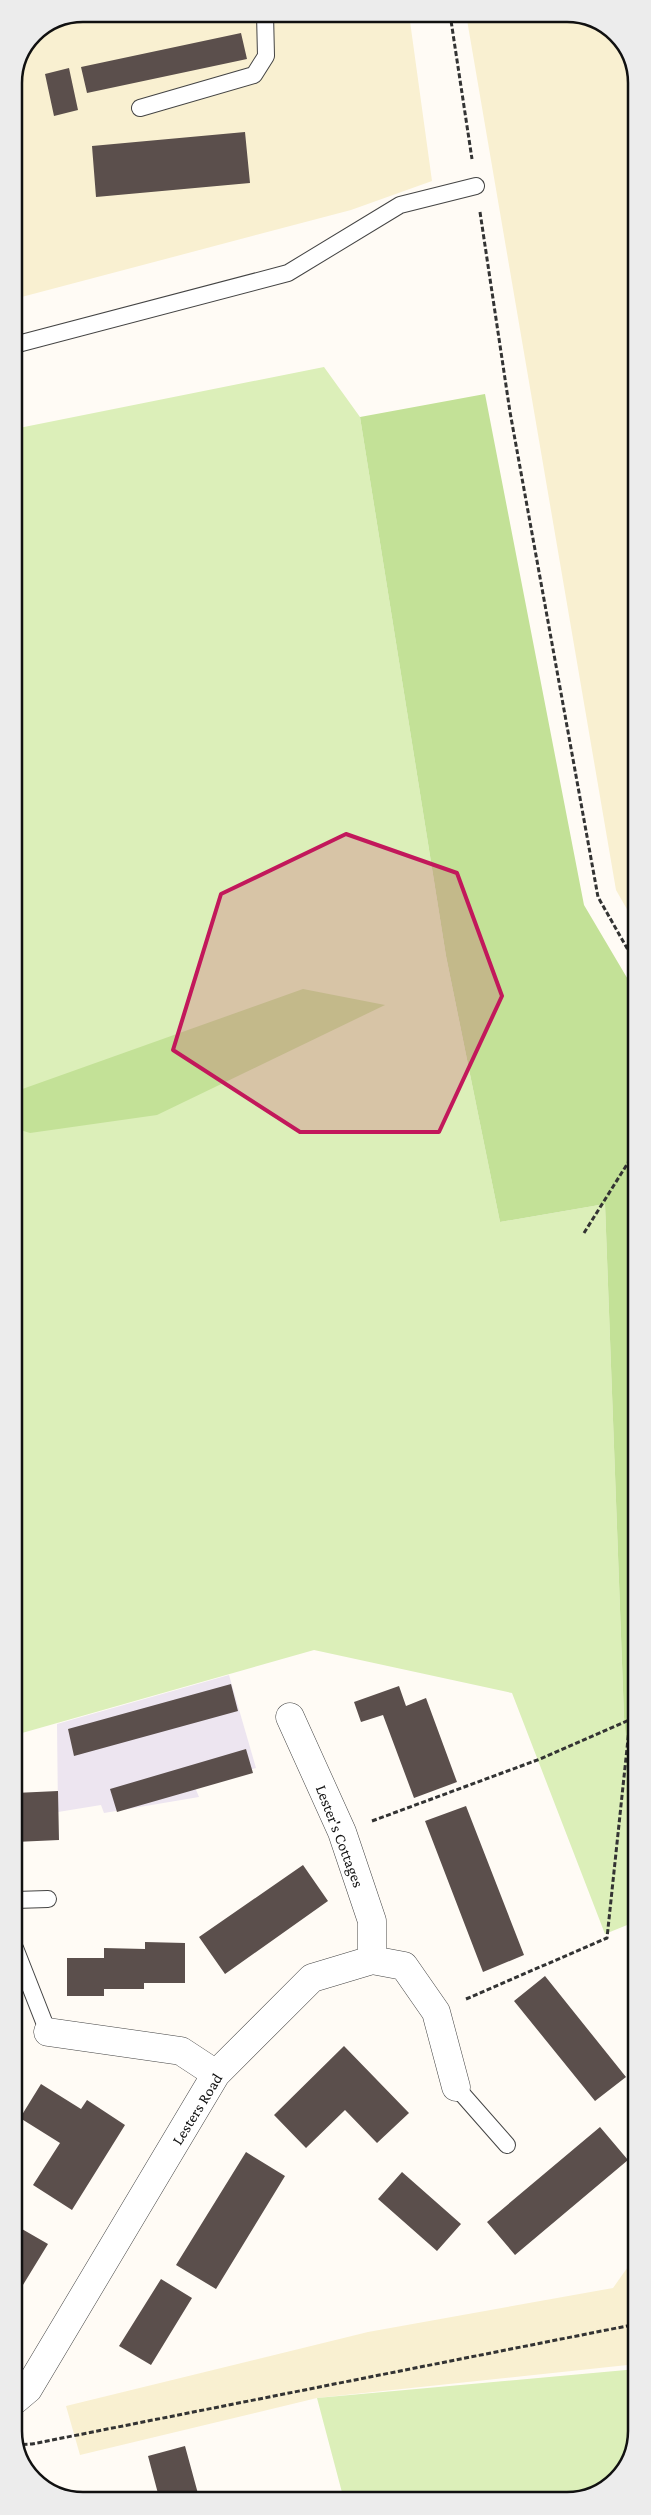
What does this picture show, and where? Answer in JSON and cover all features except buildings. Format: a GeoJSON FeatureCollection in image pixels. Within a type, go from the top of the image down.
{"type":"FeatureCollection","features":[{"type":"Feature","properties":{"kind":"street","name":"Lester's Cottages"},"geometry":{"type":"LineString","coordinates":[[290,1716],[342,1832],[372,1921],[372,1960]]}},
{"type":"Feature","properties":{"kind":"street","name":"Lesters Road"},"geometry":{"type":"LineString","coordinates":[[22,2394],[28,2389],[216,2074],[312,1978],[372,1960],[404,1966],[436,2012],[456,2087]]}},
{"type":"Feature","properties":{"kind":"street"},"geometry":{"type":"LineString","coordinates":[[48,2032],[181,2051],[216,2074]]}},
{"type":"Feature","properties":{"kind":"lane"},"geometry":{"type":"LineString","coordinates":[[140,108],[254,75],[266,56],[265,22]]}},
{"type":"Feature","properties":{"kind":"lane"},"geometry":{"type":"LineString","coordinates":[[22,343],[288,272],[400,205],[476,186]]}},
{"type":"Feature","properties":{"kind":"lane"},"geometry":{"type":"LineString","coordinates":[[22,1900],[48,1899]]}},
{"type":"Feature","properties":{"kind":"lane"},"geometry":{"type":"LineString","coordinates":[[22,1966],[48,2032]]}},
{"type":"Feature","properties":{"kind":"lane"},"geometry":{"type":"LineString","coordinates":[[456,2087],[507,2145]]}},
{"type":"Feature","properties":{"kind":"path"},"geometry":{"type":"LineString","coordinates":[[451,23],[510,412],[598,897],[628,950]]}},
{"type":"Feature","properties":{"kind":"path"},"geometry":{"type":"LineString","coordinates":[[584,1234],[628,1163]]}},
{"type":"Feature","properties":{"kind":"path"},"geometry":{"type":"LineString","coordinates":[[342,1832],[540,1759],[628,1721]]}},
{"type":"Feature","properties":{"kind":"path"},"geometry":{"type":"LineString","coordinates":[[436,2012],[607,1938],[628,1739]]}},
{"type":"Feature","properties":{"kind":"path"},"geometry":{"type":"LineString","coordinates":[[24,2444],[628,2326]]}},
{"type":"Feature","properties":{"kind":"highlighted area"},"geometry":{"type":"Polygon","coordinates":[[[346,834],[457,873],[502,996],[439,1132],[300,1132],[173,1050],[221,894],[346,834]]]}},
{"type":"Feature","properties":{"kind":"shaded area"},"geometry":{"type":"Polygon","coordinates":[[[83,22],[410,23],[432,181],[351,210],[22,297],[22,83],[27,60],[40,40],[49,33],[60,27],[83,22]]]}},
{"type":"Feature","properties":{"kind":"shaded area"},"geometry":{"type":"Polygon","coordinates":[[[468,23],[572,23],[591,27],[602,33],[616,46],[627,71],[628,911],[616,890],[468,23]]]}},
{"type":"Feature","properties":{"kind":"shaded area"},"geometry":{"type":"Polygon","coordinates":[[[229,1675],[256,1768],[194,1785],[199,1797],[104,1813],[101,1805],[58,1812],[57,1724],[229,1675]]]}},
{"type":"Feature","properties":{"kind":"shaded area"},"geometry":{"type":"Polygon","coordinates":[[[628,2267],[628,2365],[317,2398],[80,2455],[66,2406],[368,2332],[613,2288],[628,2267]]]}},
{"type":"Feature","properties":{"kind":"green space"},"geometry":{"type":"Polygon","coordinates":[[[324,367],[360,417],[446,956],[500,1222],[605,1204],[624,1717],[628,1760],[628,1925],[605,1934],[512,1693],[314,1650],[22,1733],[22,427],[324,367]]]}},
{"type":"Feature","properties":{"kind":"green space"},"geometry":{"type":"Polygon","coordinates":[[[485,394],[584,905],[628,979],[628,1760],[624,1717],[605,1204],[500,1222],[446,956],[360,417],[485,394]]]}},
{"type":"Feature","properties":{"kind":"green space"},"geometry":{"type":"Polygon","coordinates":[[[303,989],[385,1005],[157,1115],[30,1133],[22,1130],[22,1089],[303,989]]]}},
{"type":"Feature","properties":{"kind":"green space"},"geometry":{"type":"Polygon","coordinates":[[[628,2370],[627,2444],[622,2459],[608,2477],[591,2488],[580,2491],[342,2492],[317,2398],[628,2370]]]}}]}
